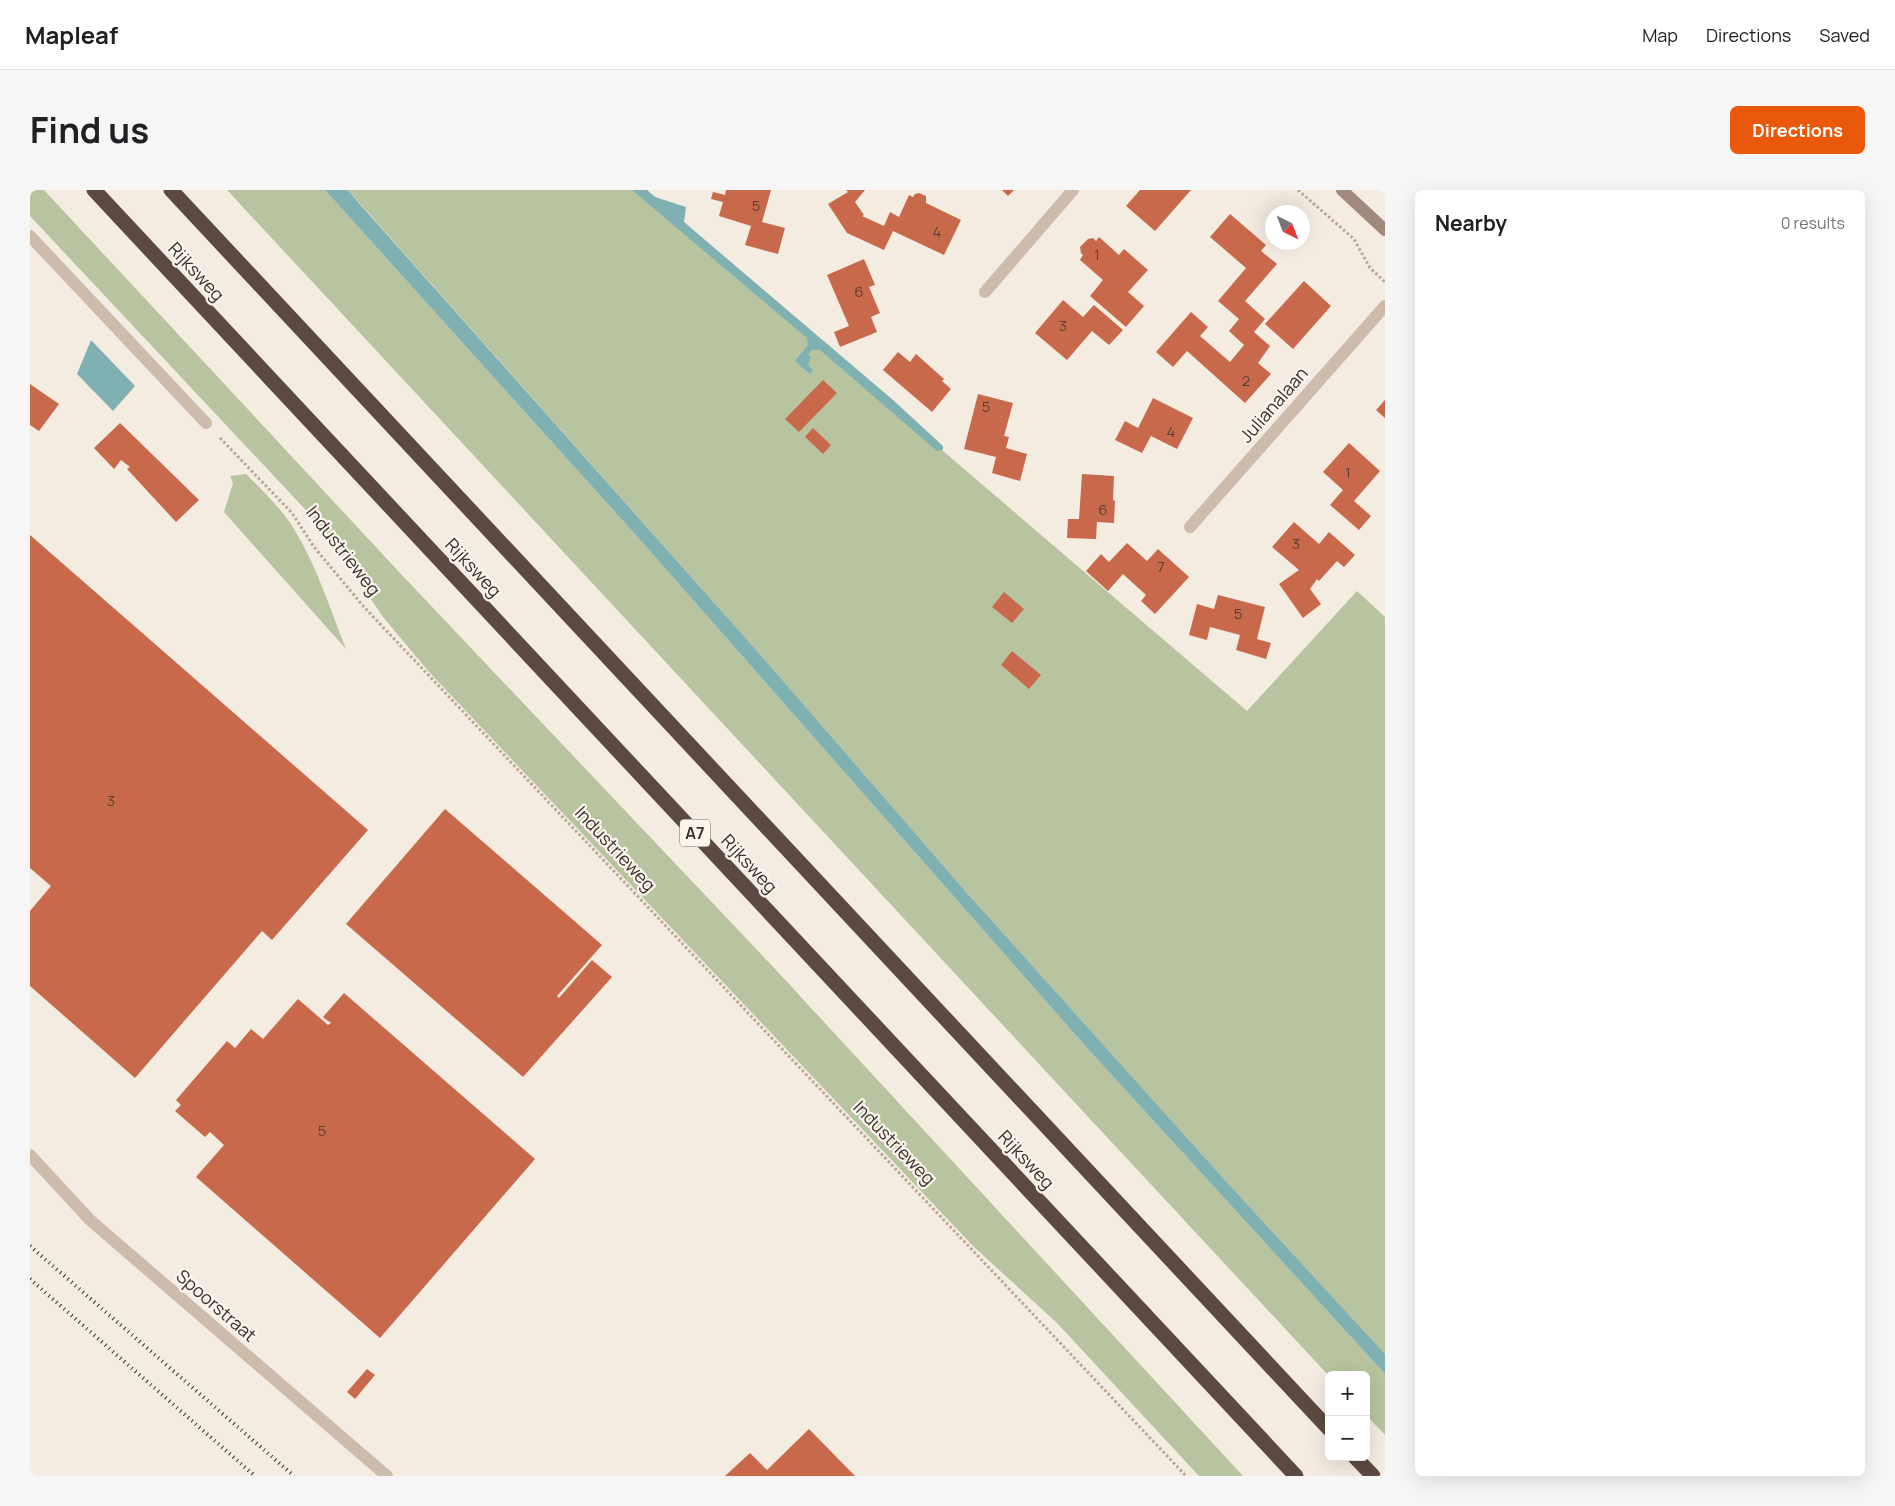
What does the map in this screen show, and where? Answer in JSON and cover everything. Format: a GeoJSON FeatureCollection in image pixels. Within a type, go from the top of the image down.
{"type":"FeatureCollection","features":[{"type":"Feature","properties":{"kind":"highway","name":"Rijksweg"},"geometry":{"type":"LineString","coordinates":[[94,190],[1296,1476]]}},
{"type":"Feature","properties":{"kind":"highway"},"geometry":{"type":"LineString","coordinates":[[171,190],[1325,1425]]}},
{"type":"Feature","properties":{"kind":"highway"},"geometry":{"type":"LineString","coordinates":[[1359,1461],[1373,1476]]}},
{"type":"Feature","properties":{"kind":"street"},"geometry":{"type":"LineString","coordinates":[[985,292],[1073,190]]}},
{"type":"Feature","properties":{"kind":"street"},"geometry":{"type":"LineString","coordinates":[[1342,190],[1385,230]]}},
{"type":"Feature","properties":{"kind":"street"},"geometry":{"type":"LineString","coordinates":[[30,236],[206,422]]}},
{"type":"Feature","properties":{"kind":"street","name":"Julianalaan"},"geometry":{"type":"LineString","coordinates":[[1190,527],[1385,306]]}},
{"type":"Feature","properties":{"kind":"street","name":"Spoorstraat"},"geometry":{"type":"LineString","coordinates":[[30,1155],[90,1220],[387,1476]]}},
{"type":"Feature","properties":{"kind":"path"},"geometry":{"type":"LineString","coordinates":[[1298,190],[1354,239],[1370,268],[1385,282]]}},
{"type":"Feature","properties":{"kind":"path","name":"Industrieweg"},"geometry":{"type":"LineString","coordinates":[[206,422],[292,513],[314,547],[377,622],[1186,1476]]}},
{"type":"Feature","properties":{"kind":"green space"},"geometry":{"type":"Polygon","coordinates":[[[30,190],[44,190],[400,573],[776,970],[1243,1476],[1199,1476],[1057,1323],[973,1246],[429,672],[383,617],[330,538],[317,522],[30,216],[30,190]]]}},
{"type":"Feature","properties":{"kind":"green space"},"geometry":{"type":"Polygon","coordinates":[[[227,190],[325,190],[642,542],[1088,1049],[1385,1374],[1385,1435],[1370,1419],[1370,1371],[1325,1372],[227,190]]]}},
{"type":"Feature","properties":{"kind":"green space"},"geometry":{"type":"Polygon","coordinates":[[[348,190],[638,190],[1247,711],[1357,591],[1385,617],[1385,1354],[1224,1179],[967,893],[765,660],[348,190]]]}},
{"type":"Feature","properties":{"kind":"green space"},"geometry":{"type":"Polygon","coordinates":[[[246,474],[272,500],[302,543],[346,649],[224,512],[233,483],[230,476],[246,474]]]}},
{"type":"Feature","properties":{"kind":"water"},"geometry":{"type":"Polygon","coordinates":[[[325,190],[348,190],[765,660],[967,893],[1224,1179],[1385,1354],[1385,1374],[1088,1049],[642,542],[325,190]]]}},
{"type":"Feature","properties":{"kind":"water"},"geometry":{"type":"Polygon","coordinates":[[[632,190],[647,190],[655,197],[686,207],[684,222],[893,400],[943,446],[943,450],[937,451],[820,350],[812,350],[808,354],[811,358],[808,364],[813,371],[810,374],[795,361],[808,345],[807,338],[632,190]]]}},
{"type":"Feature","properties":{"kind":"water"},"geometry":{"type":"Polygon","coordinates":[[[91,340],[135,386],[113,411],[77,374],[91,340]]]}},
{"type":"Feature","properties":{"kind":"building"},"geometry":{"type":"Polygon","coordinates":[[[726,190],[771,190],[762,222],[785,228],[778,254],[745,245],[751,226],[719,216],[723,202],[711,199],[713,192],[725,195],[726,190]]]}},
{"type":"Feature","properties":{"kind":"building"},"geometry":{"type":"Polygon","coordinates":[[[846,190],[865,190],[855,202],[864,215],[862,216],[884,226],[890,212],[899,217],[909,195],[913,197],[919,193],[926,196],[926,203],[961,220],[944,255],[893,231],[884,250],[847,233],[828,204],[848,192],[846,190]]]}},
{"type":"Feature","properties":{"kind":"building"},"geometry":{"type":"Polygon","coordinates":[[[1002,190],[1014,190],[1008,196],[1002,190]]]}},
{"type":"Feature","properties":{"kind":"building"},"geometry":{"type":"Polygon","coordinates":[[[1140,190],[1191,190],[1155,231],[1126,206],[1140,190]]]}},
{"type":"Feature","properties":{"kind":"building"},"geometry":{"type":"Polygon","coordinates":[[[1230,214],[1265,244],[1261,251],[1277,264],[1245,301],[1265,319],[1254,332],[1270,346],[1258,363],[1271,374],[1245,403],[1187,351],[1173,367],[1156,352],[1191,312],[1208,327],[1200,336],[1230,362],[1244,345],[1229,331],[1239,319],[1218,301],[1246,268],[1210,237],[1230,214]]]}},
{"type":"Feature","properties":{"kind":"building"},"geometry":{"type":"Polygon","coordinates":[[[1099,237],[1119,255],[1124,249],[1148,270],[1128,292],[1144,306],[1126,327],[1090,296],[1103,280],[1080,260],[1083,255],[1080,247],[1088,239],[1093,238],[1096,241],[1099,237]]]}},
{"type":"Feature","properties":{"kind":"building"},"geometry":{"type":"Polygon","coordinates":[[[864,259],[875,285],[869,287],[880,313],[871,317],[877,332],[840,347],[834,332],[849,326],[827,275],[864,259]]]}},
{"type":"Feature","properties":{"kind":"building"},"geometry":{"type":"Polygon","coordinates":[[[1304,281],[1331,306],[1293,349],[1265,324],[1304,281]]]}},
{"type":"Feature","properties":{"kind":"building"},"geometry":{"type":"Polygon","coordinates":[[[1063,300],[1083,317],[1094,305],[1123,330],[1109,345],[1092,331],[1067,360],[1035,333],[1063,300]]]}},
{"type":"Feature","properties":{"kind":"building"},"geometry":{"type":"Polygon","coordinates":[[[898,352],[910,362],[916,354],[944,379],[942,381],[951,389],[932,412],[883,370],[898,352]]]}},
{"type":"Feature","properties":{"kind":"building"},"geometry":{"type":"Polygon","coordinates":[[[823,380],[837,393],[799,432],[785,419],[823,380]]]}},
{"type":"Feature","properties":{"kind":"building"},"geometry":{"type":"Polygon","coordinates":[[[30,384],[59,404],[39,431],[30,425],[30,384]]]}},
{"type":"Feature","properties":{"kind":"building"},"geometry":{"type":"Polygon","coordinates":[[[978,394],[1013,403],[1004,436],[1009,437],[1006,448],[1027,454],[1020,481],[992,473],[996,457],[964,449],[978,394]]]}},
{"type":"Feature","properties":{"kind":"building"},"geometry":{"type":"Polygon","coordinates":[[[1153,398],[1193,418],[1177,449],[1151,436],[1142,453],[1115,440],[1125,421],[1138,428],[1153,398]]]}},
{"type":"Feature","properties":{"kind":"building"},"geometry":{"type":"Polygon","coordinates":[[[1385,400],[1385,418],[1376,410],[1385,400]]]}},
{"type":"Feature","properties":{"kind":"building"},"geometry":{"type":"Polygon","coordinates":[[[120,423],[199,500],[176,522],[127,469],[130,467],[121,460],[114,469],[94,448],[120,423]]]}},
{"type":"Feature","properties":{"kind":"building"},"geometry":{"type":"Polygon","coordinates":[[[813,428],[831,445],[823,454],[805,437],[813,428]]]}},
{"type":"Feature","properties":{"kind":"building"},"geometry":{"type":"Polygon","coordinates":[[[1349,443],[1380,471],[1354,501],[1371,516],[1359,530],[1330,505],[1343,490],[1323,472],[1349,443]]]}},
{"type":"Feature","properties":{"kind":"building"},"geometry":{"type":"Polygon","coordinates":[[[1082,474],[1114,476],[1114,523],[1097,522],[1096,539],[1067,538],[1068,519],[1079,519],[1082,474]]]}},
{"type":"Feature","properties":{"kind":"building"},"geometry":{"type":"Polygon","coordinates":[[[1294,522],[1319,544],[1329,532],[1355,555],[1344,567],[1337,561],[1319,581],[1317,579],[1310,589],[1321,604],[1303,618],[1279,584],[1299,570],[1272,547],[1294,522]]]}},
{"type":"Feature","properties":{"kind":"building"},"geometry":{"type":"Polygon","coordinates":[[[30,535],[368,830],[272,940],[262,931],[135,1078],[30,986],[30,911],[51,886],[30,868],[30,535]]]}},
{"type":"Feature","properties":{"kind":"building"},"geometry":{"type":"Polygon","coordinates":[[[1127,543],[1147,561],[1158,549],[1189,577],[1155,614],[1141,601],[1146,595],[1123,574],[1108,591],[1086,571],[1101,554],[1109,562],[1127,543]]]}},
{"type":"Feature","properties":{"kind":"building"},"geometry":{"type":"Polygon","coordinates":[[[1004,592],[1024,609],[1012,623],[992,607],[1004,592]]]}},
{"type":"Feature","properties":{"kind":"building"},"geometry":{"type":"Polygon","coordinates":[[[1218,595],[1265,607],[1257,639],[1271,643],[1266,659],[1236,650],[1240,635],[1210,627],[1207,640],[1189,635],[1197,604],[1214,609],[1218,595]]]}},
{"type":"Feature","properties":{"kind":"building"},"geometry":{"type":"Polygon","coordinates":[[[1012,651],[1041,675],[1029,689],[1001,665],[1012,651]]]}},
{"type":"Feature","properties":{"kind":"building"},"geometry":{"type":"Polygon","coordinates":[[[445,809],[602,945],[557,996],[559,998],[592,960],[612,977],[523,1077],[346,924],[445,809]]]}},
{"type":"Feature","properties":{"kind":"building"},"geometry":{"type":"Polygon","coordinates":[[[344,993],[535,1159],[380,1338],[196,1177],[224,1145],[210,1132],[205,1137],[175,1111],[181,1105],[176,1100],[227,1041],[235,1048],[251,1029],[263,1039],[298,999],[328,1025],[331,1023],[323,1017],[344,993]]]}},
{"type":"Feature","properties":{"kind":"building"},"geometry":{"type":"Polygon","coordinates":[[[367,1369],[375,1375],[355,1399],[347,1392],[367,1369]]]}},
{"type":"Feature","properties":{"kind":"building"},"geometry":{"type":"Polygon","coordinates":[[[809,1429],[855,1476],[725,1476],[750,1453],[767,1470],[809,1429]]]}},
{"type":"Feature","properties":{"kind":"railway"},"geometry":{"type":"LineString","coordinates":[[30,1246],[294,1476]]}},
{"type":"Feature","properties":{"kind":"railway"},"geometry":{"type":"LineString","coordinates":[[30,1279],[255,1476]]}}]}
